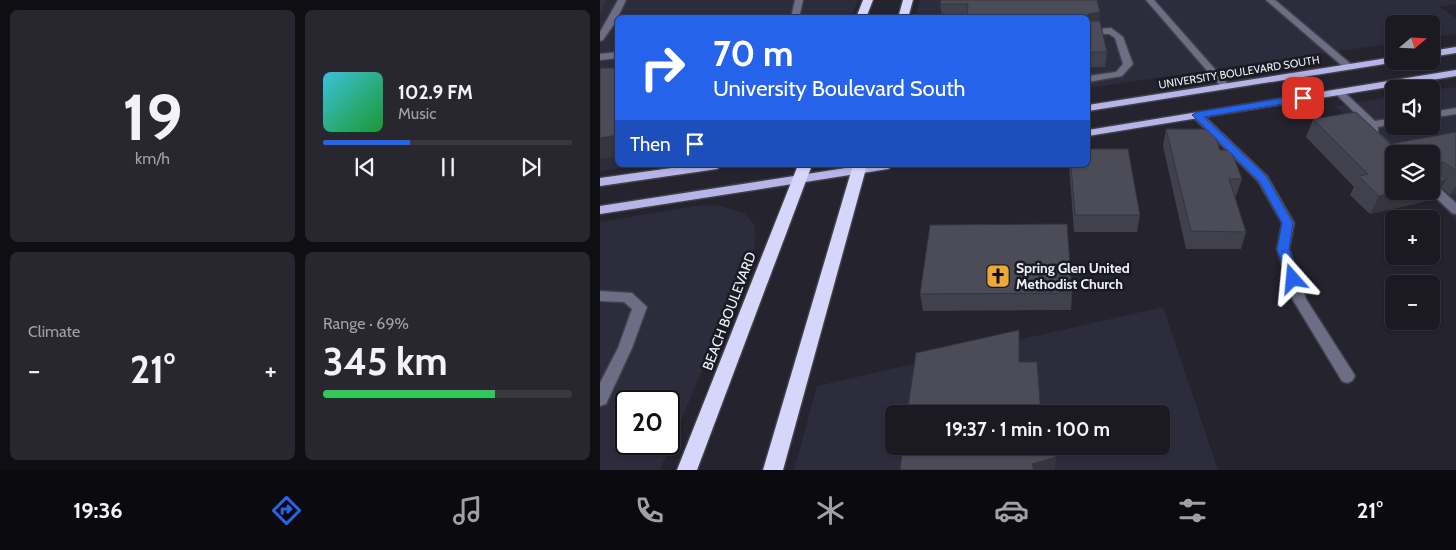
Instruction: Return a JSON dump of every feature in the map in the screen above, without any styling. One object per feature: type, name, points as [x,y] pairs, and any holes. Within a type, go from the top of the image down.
[{"type":"highway","points":[[862,15],[868,0]]},
{"type":"highway","points":[[904,15],[908,0]]},
{"type":"highway","points":[[773,470],[859,167]]},
{"type":"highway","name":"BEACH BOULEVARD","points":[[687,470],[802,172]]},
{"type":"main road","points":[[1440,53],[1456,50]]},
{"type":"main road","name":"UNIVERSITY BOULEVARD SOUTH","points":[[1090,108],[1385,61]]},
{"type":"main road","points":[[1090,133],[1456,74]]},
{"type":"main road","points":[[600,182],[703,167]]},
{"type":"main road","points":[[600,210],[802,172],[859,167]]},
{"type":"lane","points":[[600,38],[611,23],[622,0]]},
{"type":"lane","points":[[796,15],[799,0]]},
{"type":"lane","points":[[1150,0],[1225,86]]},
{"type":"lane","points":[[1270,0],[1349,67]]},
{"type":"lane","points":[[1090,32],[1111,32],[1119,36],[1128,64],[1119,74],[1090,79]]},
{"type":"lane","points":[[600,57],[615,55]]},
{"type":"lane","points":[[1338,92],[1373,125],[1373,134],[1385,145]]},
{"type":"lane","points":[[1440,114],[1456,111]]},
{"type":"lane","points":[[1197,115],[1263,179],[1288,223],[1283,249],[1300,300],[1347,376]]},
{"type":"lane","points":[[1373,125],[1385,123]]},
{"type":"lane","points":[[1440,195],[1456,210]]},
{"type":"lane","points":[[600,296],[628,297],[640,306],[625,348],[600,399]]},
{"type":"shaded area","points":[[600,0],[858,0],[852,15],[615,15],[615,167],[630,167],[600,171]]},
{"type":"shaded area","points":[[920,0],[1456,0],[1456,4],[1439,7],[1456,18],[1456,34],[1440,36],[1440,15],[1385,15],[1385,44],[1090,88],[1090,15],[917,15]]},
{"type":"shaded area","points":[[1456,87],[1456,220],[1435,200],[1440,200],[1440,145],[1385,145],[1385,153],[1335,106],[1385,98],[1385,135],[1440,135],[1440,89]]},
{"type":"shaded area","points":[[718,205],[744,213],[755,225],[755,246],[680,423],[680,390],[615,390],[615,455],[666,455],[660,470],[600,470],[600,222],[694,206]]},
{"type":"shaded area","points":[[1163,307],[1218,470],[794,470],[817,386]]},
{"type":"building","points":[[941,0],[1097,0],[1100,12],[1088,15],[967,15],[968,4],[940,4]]},
{"type":"building","points":[[1090,21],[1100,21],[1107,52],[1090,52]]},
{"type":"building","points":[[600,68],[615,68],[615,136],[600,138]]},
{"type":"building","points":[[1356,112],[1390,144],[1456,132],[1456,171],[1442,162],[1440,167],[1440,145],[1385,145],[1385,194],[1379,196],[1359,176],[1368,174],[1313,119]]},
{"type":"building","points":[[1166,129],[1213,129],[1220,150],[1231,150],[1242,179],[1229,179],[1246,232],[1191,231]]},
{"type":"building","points":[[1090,149],[1128,149],[1140,215],[1075,215],[1071,167],[1090,167]]},
{"type":"building","points":[[1440,174],[1446,180],[1440,181]]},
{"type":"building","name":"Spring Glen United Methodist Church","points":[[1067,224],[1072,293],[920,294],[930,225]]},
{"type":"building","points":[[1019,330],[1019,362],[1037,362],[1040,405],[908,405],[916,353]]},
{"type":"building","points":[[902,455],[1055,455],[1056,457],[1032,464],[1034,470],[900,470]]},
{"type":"place","name":"Spring Glen United Methodist Church","points":[[998,276]]},
{"type":"route","points":[[1293,279],[1283,249],[1288,223],[1263,179],[1197,115],[1303,98]]}]
